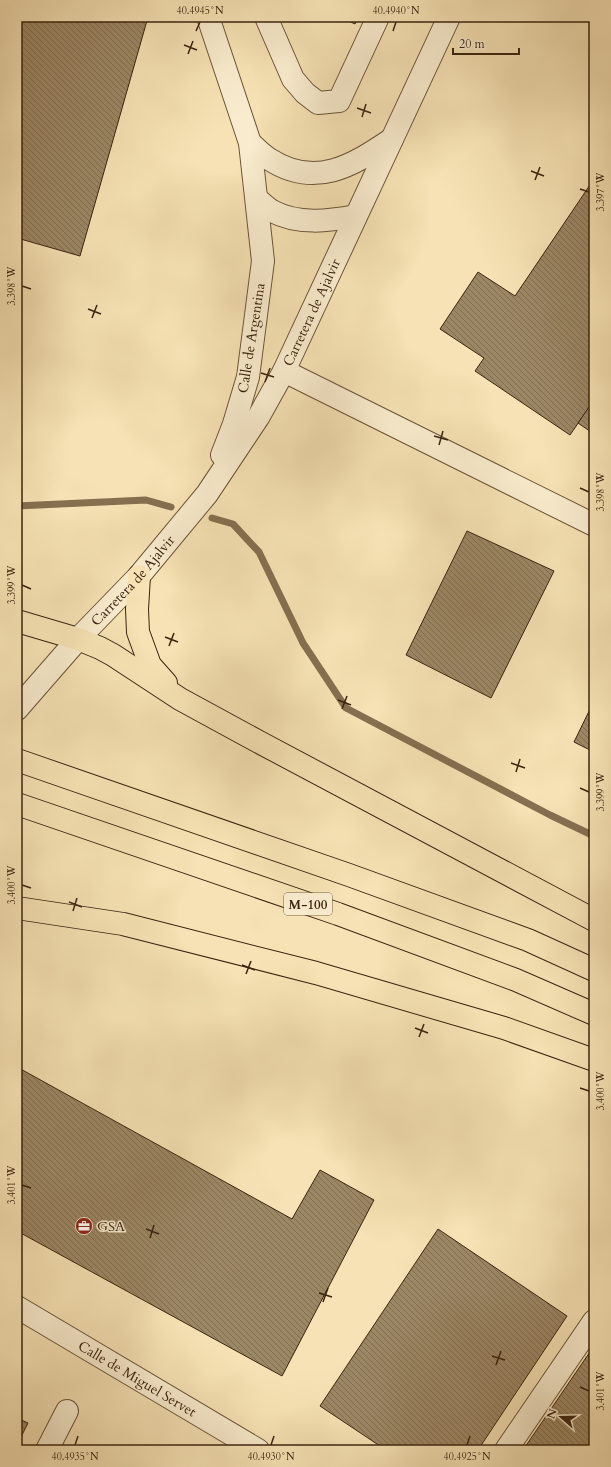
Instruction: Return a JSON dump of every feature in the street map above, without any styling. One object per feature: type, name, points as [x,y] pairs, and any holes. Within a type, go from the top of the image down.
[{"type":"highway","points":[[139,576],[137,609],[138,632],[150,665],[180,699]]},
{"type":"highway","points":[[17,622],[78,639],[114,655],[180,699],[594,920]]},
{"type":"highway","points":[[17,760],[349,875],[520,937],[594,970]]},
{"type":"highway","name":"M-100","points":[[17,804],[338,914],[516,980],[594,1014]]},
{"type":"highway","points":[[17,908],[124,924],[316,973],[504,1028],[594,1060]]},
{"type":"street","name":"Calle de Argentina","points":[[207,494],[234,424],[248,377],[263,261],[250,143],[208,17]]},
{"type":"street","points":[[266,17],[293,79],[305,94],[318,103],[339,101],[378,17]]},
{"type":"street","name":"Carretera de Ajalvir","points":[[17,709],[78,639],[139,576],[207,494],[259,416],[284,371],[449,17]]},
{"type":"street","name":"Calle de Argentina","points":[[250,143],[268,159],[290,170],[308,174],[347,167],[371,154],[392,139]]},
{"type":"street","points":[[347,167],[361,176],[369,190]]},
{"type":"street","points":[[257,199],[272,211],[294,219],[315,221],[356,216]]},
{"type":"street","points":[[284,371],[594,525]]},
{"type":"street","name":"Calle de Miguel Servet","points":[[17,1307],[258,1450]]},
{"type":"street","points":[[506,1450],[594,1321]]},
{"type":"street","points":[[46,1450],[67,1411]]},
{"type":"building","points":[[17,17],[148,17],[80,256],[17,238]]},
{"type":"building","points":[[340,17],[358,17],[355,24]]},
{"type":"building","points":[[594,179],[594,400],[570,435],[475,371],[484,358],[440,329],[478,272],[515,296]]},
{"type":"building","points":[[594,400],[594,434],[578,423]]},
{"type":"building","points":[[467,531],[554,571],[491,698],[406,655]]},
{"type":"building","points":[[594,701],[594,752],[574,742]]},
{"type":"building","points":[[17,1067],[292,1219],[320,1170],[374,1200],[282,1376],[17,1231]]},
{"type":"building","points":[[438,1229],[567,1316],[478,1450],[386,1450],[320,1406]]},
{"type":"building","points":[[594,1346],[594,1450],[523,1450]]},
{"type":"building","points":[[17,1418],[28,1423],[17,1445]]},
{"type":"waterway","points":[[17,506],[146,500],[171,507]]},
{"type":"waterway","points":[[212,518],[233,524],[259,552],[303,643],[346,708],[550,815],[594,836]]},
{"type":"place","name":"GSA","points":[[84,1226]]}]
